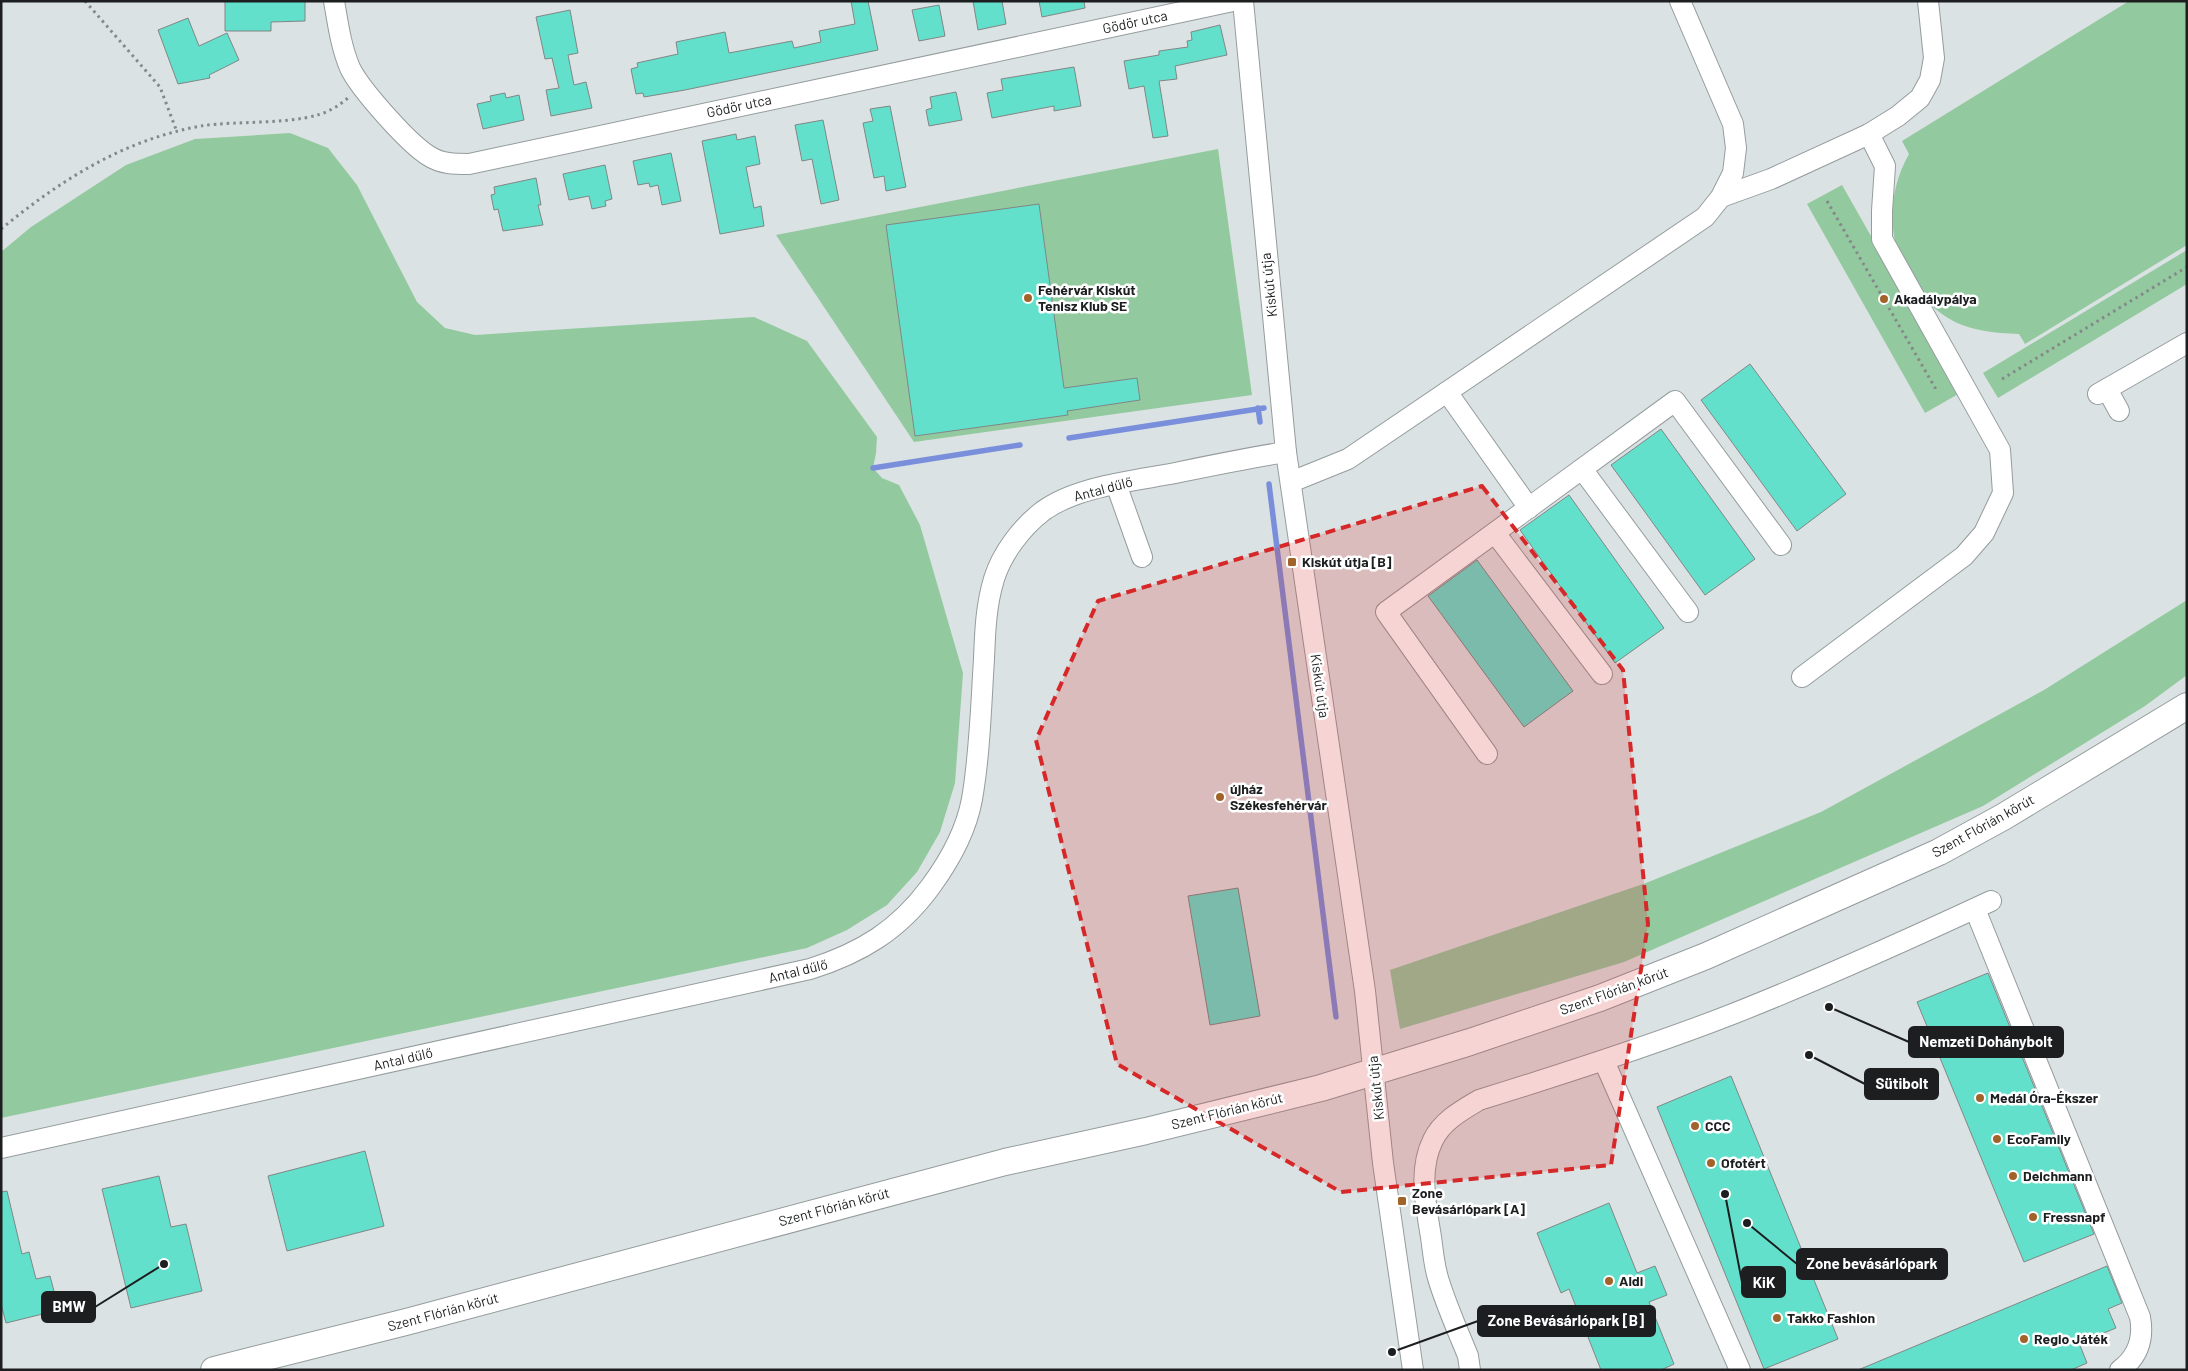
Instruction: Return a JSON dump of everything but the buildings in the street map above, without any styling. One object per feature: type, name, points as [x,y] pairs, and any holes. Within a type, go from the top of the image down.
[{"type":"main road","name":"Szent Flórián körút","points":[[214,1370],[406,1322],[1005,1162],[1146,1131],[1312,1090],[1470,1042],[1636,985],[1939,852],[2004,817],[2187,706]]},
{"type":"street","name":"Gödör utca","points":[[334,1],[350,68],[362,87],[414,146],[429,157],[444,163],[469,164],[1233,1]]},
{"type":"street","name":"Kiskút útja","points":[[1243,1],[1286,452],[1365,991],[1383,1163],[1413,1370]]},
{"type":"street","points":[[1291,482],[1348,459],[1705,217],[1721,197],[1733,173],[1736,148],[1733,124],[1680,1]]},
{"type":"street","points":[[1721,197],[1771,179],[1869,134],[1898,116],[1920,98],[1930,80],[1934,58],[1928,1]]},
{"type":"street","points":[[1802,677],[1964,556],[1984,533],[2003,493],[2000,450],[1882,239],[1885,166],[1869,134]]},
{"type":"street","points":[[2119,411],[2102,391],[2187,343]]},
{"type":"street","points":[[1447,392],[1529,508]]},
{"type":"street","points":[[1487,754],[1386,612],[1675,401],[1781,544]]},
{"type":"street","name":"Antal dűlő","points":[[1,1148],[810,969],[840,960],[866,946],[896,926],[920,901],[945,868],[961,835],[971,801],[977,761],[987,609],[994,577],[1007,551],[1022,531],[1044,511],[1071,496],[1116,484],[1286,452]]},
{"type":"street","points":[[1582,469],[1688,612]]},
{"type":"street","points":[[1116,484],[1142,557]]},
{"type":"street","points":[[1495,532],[1602,674]]},
{"type":"street","points":[[1470,1370],[1468,1356],[1437,1278],[1426,1205],[1424,1177],[1428,1154],[1434,1138],[1445,1124],[1461,1110],[1478,1100],[1604,1061],[1729,1016],[1854,965],[1983,905],[2140,1317],[2142,1331],[2139,1346],[2134,1357],[2120,1370]]},
{"type":"street","points":[[1604,1061],[1740,1370]]},
{"type":"path","points":[[85,1],[160,87],[178,132]]},
{"type":"path","points":[[1,229],[23,211],[79,172],[126,147],[202,126],[307,118],[332,110],[362,87]]},
{"type":"path","points":[[1827,201],[1936,391]]},
{"type":"path","points":[[2002,378],[2187,267]]},
{"type":"highlighted area","points":[[1482,486],[1623,670],[1648,924],[1611,1165],[1341,1192],[1117,1064],[1036,740],[1098,601]]},
{"type":"green space","points":[[2129,1],[2187,1],[2187,245],[2025,344],[2019,334],[1973,329],[1948,318],[1929,303],[1914,285],[1903,265],[1895,244],[1894,198],[1899,176],[1909,154],[1902,141]]},
{"type":"green space","points":[[290,133],[328,148],[357,185],[417,302],[445,328],[475,335],[754,317],[807,341],[877,437],[873,468],[882,478],[899,485],[920,525],[963,673],[955,783],[940,832],[917,872],[887,905],[847,930],[807,948],[1,1118],[1,252],[31,227],[126,165],[195,139]]},
{"type":"green space","name":"Fehérvár Kiskút Tenisz Klub SE","points":[[1218,149],[1252,395],[914,442],[776,235]]},
{"type":"green space","name":"Akadálypálya","points":[[1842,185],[1960,393],[1925,413],[1807,204]]},
{"type":"green space","points":[[2187,250],[2187,284],[1998,398],[1983,373]]},
{"type":"green space","points":[[2187,600],[2187,675],[2145,706],[1983,806],[1624,962],[1400,1029],[1390,970],[1646,883],[1821,812],[2044,690]]},
{"type":"waterway","points":[[1258,408],[1260,422]]},
{"type":"waterway","points":[[1069,438],[1264,408]]},
{"type":"waterway","points":[[873,468],[1020,445]]},
{"type":"waterway","points":[[1269,484],[1336,1017]]},
{"type":"place","name":"Fehérvár Kiskút Tenisz Klub SE","points":[[1028,298]]},
{"type":"place","name":"Akadálypálya","points":[[1884,299]]},
{"type":"place","name":"Kiskút útja [B]","points":[[1292,562]]},
{"type":"place","name":"újház Székesfehérvár","points":[[1220,797]]},
{"type":"place","name":"Nemzeti Dohánybolt","points":[[1829,1007]]},
{"type":"place","name":"Sütibolt","points":[[1809,1055]]},
{"type":"place","name":"Medál Óra-Ékszer","points":[[1980,1098]]},
{"type":"place","name":"CCC","points":[[1695,1126]]},
{"type":"place","name":"EcoFamily","points":[[1997,1139]]},
{"type":"place","name":"Ofotért","points":[[1711,1163]]},
{"type":"place","name":"Deichmann","points":[[2013,1176]]},
{"type":"place","name":"KiK","points":[[1725,1194]]},
{"type":"place","name":"Zone Bevásárlópark [A]","points":[[1402,1201]]},
{"type":"place","name":"Fressnapf","points":[[2033,1217]]},
{"type":"place","name":"Zone bevásárlópark","points":[[1747,1223]]},
{"type":"place","name":"BMW","points":[[164,1264]]},
{"type":"place","name":"Aldi","points":[[1609,1281]]},
{"type":"place","name":"Takko Fashion","points":[[1777,1318]]},
{"type":"place","name":"Regio Játék","points":[[2024,1339]]},
{"type":"place","name":"Zone Bevásárlópark [B]","points":[[1392,1352]]}]
